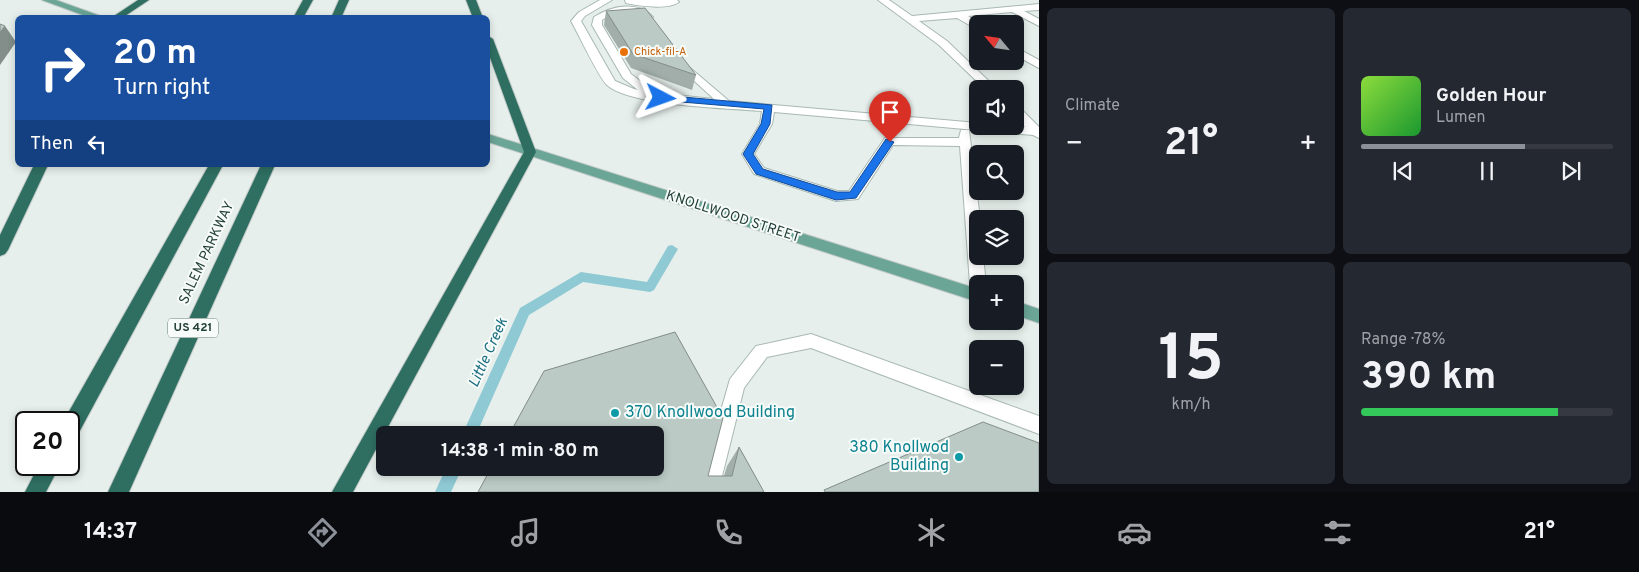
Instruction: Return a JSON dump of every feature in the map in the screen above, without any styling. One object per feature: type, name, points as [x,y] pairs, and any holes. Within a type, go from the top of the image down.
[{"type":"highway","points":[[120,15],[144,0]]},
{"type":"highway","points":[[300,15],[308,0]]},
{"type":"highway","points":[[337,15],[344,0]]},
{"type":"highway","points":[[471,0],[477,15]]},
{"type":"highway","points":[[342,492],[530,152],[490,44]]},
{"type":"highway","points":[[0,250],[40,167]]},
{"type":"highway","points":[[80,411],[215,167]]},
{"type":"highway","name":"SALEM PARKWAY","points":[[118,492],[267,167]]},
{"type":"highway","points":[[35,492],[44,476]]},
{"type":"main road","points":[[47,0],[93,15]]},
{"type":"main road","name":"KNOLLWOOD STREET","points":[[490,139],[969,293]]},
{"type":"main road","points":[[1024,311],[1039,316]]},
{"type":"lane","points":[[608,0],[582,14],[576,21],[611,83],[630,92],[653,96],[1038,133]]},
{"type":"lane","points":[[626,0],[646,4],[674,2]]},
{"type":"lane","points":[[884,0],[943,43],[982,80]]},
{"type":"lane","points":[[910,19],[1039,7]]},
{"type":"lane","points":[[653,96],[627,76],[598,25],[597,19],[607,12],[632,9],[642,12],[654,24]]},
{"type":"lane","points":[[1013,9],[1039,23]]},
{"type":"lane","points":[[958,14],[969,21]]},
{"type":"lane","points":[[674,53],[685,68],[726,103]]},
{"type":"lane","points":[[1024,56],[1039,65]]},
{"type":"lane","points":[[769,107],[766,124],[748,154],[759,171],[836,196],[853,196],[890,142],[966,142]]},
{"type":"lane","points":[[1024,119],[1038,133]]},
{"type":"lane","points":[[964,125],[977,275]]},
{"type":"lane","points":[[708,492],[736,385],[762,351],[801,343],[811,341],[1039,425]]},
{"type":"building","points":[[645,8],[696,75],[633,54],[606,11]]},
{"type":"building","points":[[0,24],[5,26],[0,32]]},
{"type":"building","name":"370 Knollwood Building","points":[[675,332],[723,418],[708,476],[732,476],[739,447],[764,492],[478,492],[487,476],[664,476],[664,426],[514,426],[544,371]]},
{"type":"building","name":"380 Knollwod Building","points":[[983,422],[1039,443],[1039,492],[825,492],[824,490]]},
{"type":"waterway","name":"Little Creek","points":[[473,426],[524,312],[581,277],[650,287],[672,249]]},
{"type":"waterway","name":"Little Creek","points":[[443,492],[450,476]]},
{"type":"place","name":"Chick-fil-A","points":[[624,52]]},
{"type":"place","name":"370 Knollwood Building","points":[[615,413]]},
{"type":"place","name":"380 Knollwod Building","points":[[959,457]]},
{"type":"route","points":[[661,98],[769,107],[766,124],[748,154],[759,171],[836,196],[853,196],[890,142]]}]
